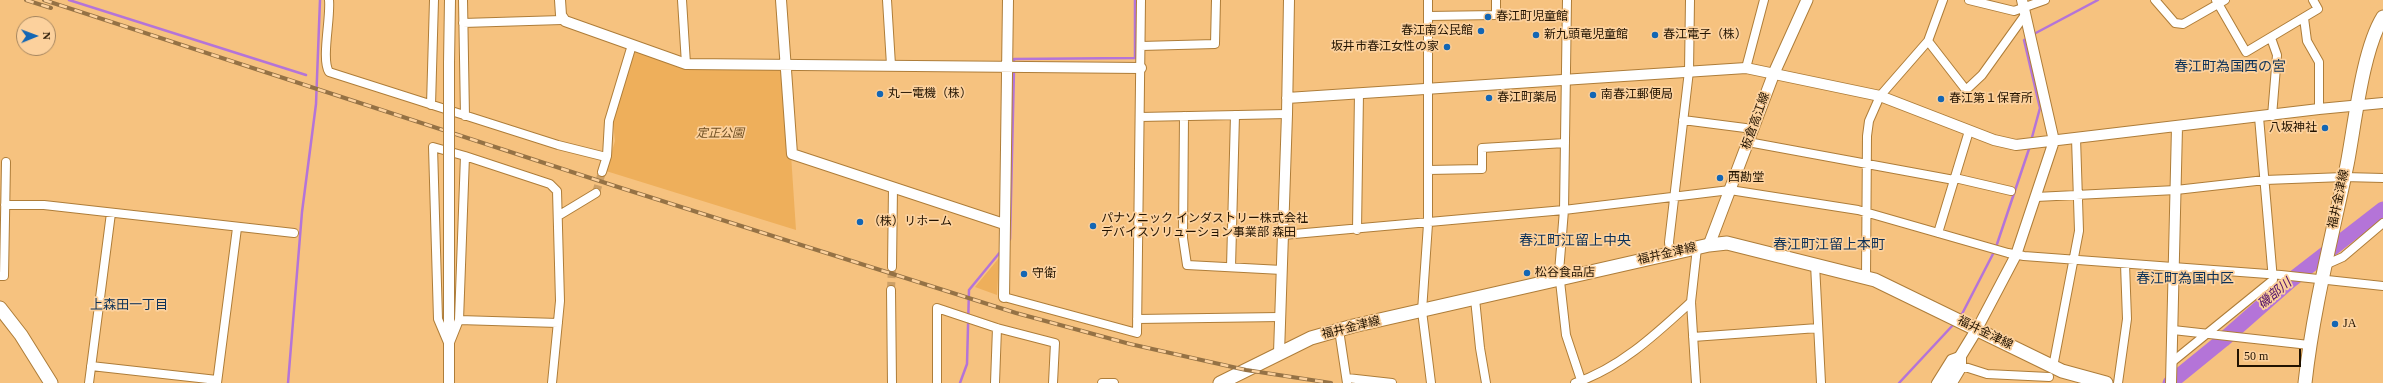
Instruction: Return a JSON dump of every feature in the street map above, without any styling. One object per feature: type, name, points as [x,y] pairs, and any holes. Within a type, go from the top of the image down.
[{"type":"main road","name":"板倉高江線","points":[[1703,246],[1730,190],[1774,73],[1807,0]]},
{"type":"main road","name":"福井金津線","points":[[2305,383],[2309,345],[2321,273],[2332,233],[2369,54],[2383,17]]},
{"type":"main road","name":"福井金津線","points":[[1220,383],[1311,338],[1339,330],[1475,300],[1703,246],[1727,243],[1866,277],[1892,287],[1977,330],[2050,373],[2072,375],[2106,383]]},
{"type":"main road","points":[[0,308],[22,335],[51,383]]},
{"type":"main road","points":[[1944,383],[1962,360],[1977,330]]},
{"type":"street","points":[[329,0],[329,35],[326,58],[326,67],[329,72],[558,145],[606,157]]},
{"type":"street","points":[[431,104],[434,0]]},
{"type":"street","points":[[449,383],[450,0]]},
{"type":"street","points":[[463,0],[465,116]]},
{"type":"street","points":[[560,0],[562,20]]},
{"type":"street","points":[[682,0],[686,64]]},
{"type":"street","points":[[781,0],[792,154],[1004,224]]},
{"type":"street","points":[[887,0],[891,65]]},
{"type":"street","points":[[1008,0],[1004,296],[1137,333],[1141,0]]},
{"type":"street","points":[[1141,46],[1215,44],[1216,0]]},
{"type":"street","points":[[1279,353],[1288,98],[1288,0]]},
{"type":"street","points":[[1428,0],[1428,224],[1422,311],[1431,383]]},
{"type":"street","points":[[1428,16],[1496,15],[1496,0]]},
{"type":"street","points":[[1567,0],[1564,210],[1560,279],[1566,334],[1580,382],[1596,375],[1656,335],[1691,302]]},
{"type":"street","points":[[1670,254],[1669,242],[1689,71],[1690,0]]},
{"type":"street","points":[[1746,68],[1764,0]]},
{"type":"street","points":[[1866,277],[1869,121],[1880,96],[1928,41],[1943,0]]},
{"type":"street","points":[[1969,0],[2014,11],[2045,0]]},
{"type":"street","points":[[2155,0],[2175,22],[2183,24],[2220,1],[2246,52],[2318,9],[2313,0]]},
{"type":"street","points":[[1928,41],[1966,90],[1982,75],[2024,8]]},
{"type":"street","points":[[1977,330],[2016,255],[2054,141],[2024,8]]},
{"type":"street","points":[[2304,18],[2307,41],[2319,62],[2319,109]]},
{"type":"street","points":[[463,23],[562,20],[686,64],[1141,68]]},
{"type":"street","points":[[2271,38],[2278,55],[2272,116]]},
{"type":"street","points":[[602,172],[606,157],[609,121],[632,45]]},
{"type":"street","points":[[1288,98],[1746,68],[1880,96],[2005,144],[2054,141],[2272,116],[2358,104],[2383,103]]},
{"type":"street","points":[[1358,230],[1359,93]]},
{"type":"street","points":[[1140,117],[1287,114]]},
{"type":"street","points":[[1231,267],[1235,115]]},
{"type":"street","points":[[1184,116],[1183,238],[1187,265],[1282,270]]},
{"type":"street","points":[[2259,117],[2277,275]]},
{"type":"street","points":[[1683,120],[1753,129]]},
{"type":"street","points":[[2171,383],[2177,127]]},
{"type":"street","points":[[1938,233],[1969,131]]},
{"type":"street","points":[[1936,383],[1951,359],[1962,360],[1987,374],[2050,373],[2080,231],[2076,138]]},
{"type":"street","points":[[1748,142],[1867,165],[1955,179],[2011,191]]},
{"type":"street","points":[[1428,170],[1482,169],[1482,148],[1565,143]]},
{"type":"street","points":[[449,345],[438,319],[433,147],[465,156],[555,187],[557,191],[560,302],[552,383]]},
{"type":"street","points":[[449,345],[459,320],[465,156]]},
{"type":"street","points":[[0,276],[4,276],[6,162]]},
{"type":"street","points":[[2036,197],[2176,190],[2265,180],[2344,177],[2383,178]]},
{"type":"street","points":[[892,267],[893,188]]},
{"type":"street","points":[[1283,235],[1428,224],[1564,210],[1730,190],[1867,212],[2016,255],[2277,275],[2321,273],[2383,286]]},
{"type":"street","points":[[558,216],[596,193]]},
{"type":"street","points":[[5,205],[44,205],[238,228],[294,233]]},
{"type":"street","points":[[89,383],[111,213]]},
{"type":"street","points":[[2321,273],[2344,256],[2383,223]]},
{"type":"street","points":[[91,366],[217,381],[238,228]]},
{"type":"street","points":[[1696,383],[1691,302],[1703,246]]},
{"type":"street","points":[[1815,264],[1821,383]]},
{"type":"street","points":[[2118,383],[2127,319],[2125,264]]},
{"type":"street","points":[[2172,363],[2263,289],[2277,275]]},
{"type":"street","points":[[891,290],[892,383]]},
{"type":"street","points":[[1475,300],[1480,348],[1486,383]]},
{"type":"street","points":[[936,383],[938,308],[997,328],[1054,343],[1053,383]]},
{"type":"street","points":[[1137,319],[1280,318]]},
{"type":"street","points":[[459,320],[558,323]]},
{"type":"street","points":[[996,383],[997,328]]},
{"type":"street","points":[[1693,337],[1818,328]]},
{"type":"street","points":[[1339,330],[1347,381],[1392,383]]},
{"type":"street","points":[[2172,330],[2309,345]]},
{"type":"street","points":[[1953,383],[1962,360]]},
{"type":"street","points":[[1102,383],[1114,383]]},
{"type":"green space","name":"定正公園","points":[[635,46],[686,64],[785,64],[796,230],[606,171],[615,141],[613,123]]},
{"type":"green space","points":[[999,258],[997,295],[975,287]]},
{"type":"waterway","points":[[69,0],[306,75]]},
{"type":"waterway","points":[[288,383],[302,212],[316,104],[320,0]]},
{"type":"waterway","points":[[1014,65],[1014,59],[1135,58],[1135,0]]},
{"type":"waterway","points":[[2032,35],[2098,0]]},
{"type":"waterway","points":[[2028,38],[2024,40],[2040,108],[2031,141]]},
{"type":"waterway","points":[[1008,242],[1010,239],[1014,70]]},
{"type":"waterway","points":[[1962,314],[1995,250],[2030,146]]},
{"type":"waterway","name":"磯部川","points":[[2170,383],[2223,340],[2290,281],[2383,209]]},
{"type":"waterway","points":[[960,383],[967,364],[969,290],[1001,251]]},
{"type":"waterway","points":[[1899,383],[1953,325]]},
{"type":"tunnel","points":[[596,193],[602,172]]},
{"type":"tunnel","points":[[891,290],[892,267]]},
{"type":"railway","points":[[26,0],[51,8]]},
{"type":"railway","points":[[44,0],[618,187],[1016,313],[1130,344],[1246,370],[1331,383]]},
{"type":"place","name":"春江町児童館","points":[[1488,17]]},
{"type":"place","name":"春江南公民館","points":[[1481,31]]},
{"type":"place","name":"新九頭竜児童館","points":[[1536,35]]},
{"type":"place","name":"春江電子（株）","points":[[1655,35]]},
{"type":"place","name":"坂井市春江女性の家","points":[[1447,47]]},
{"type":"place","name":"丸一電機（株）","points":[[880,94]]},
{"type":"place","name":"南春江郵便局","points":[[1593,95]]},
{"type":"place","name":"春江町薬局","points":[[1489,98]]},
{"type":"place","name":"春江第１保育所","points":[[1941,99]]},
{"type":"place","name":"八坂神社","points":[[2325,128]]},
{"type":"place","name":"西勘堂","points":[[1720,178]]},
{"type":"place","name":"（株）リホーム","points":[[860,222]]},
{"type":"place","name":"パナソニック インダストリー株式会社 デバイスソリューション事業部 森田","points":[[1093,226]]},
{"type":"place","name":"松谷食品店","points":[[1527,273]]},
{"type":"place","name":"守衛","points":[[1024,274]]},
{"type":"place","name":"JA","points":[[2335,324]]},
{"type":"district","name":"春江町為国西の宮","points":[[2230,67]]},
{"type":"district","name":"春江町江留上中央","points":[[1575,241]]},
{"type":"district","name":"春江町江留上本町","points":[[1829,245]]},
{"type":"district","name":"春江町為国中区","points":[[2185,279]]},
{"type":"district","name":"上森田一丁目","points":[[129,306]]}]
